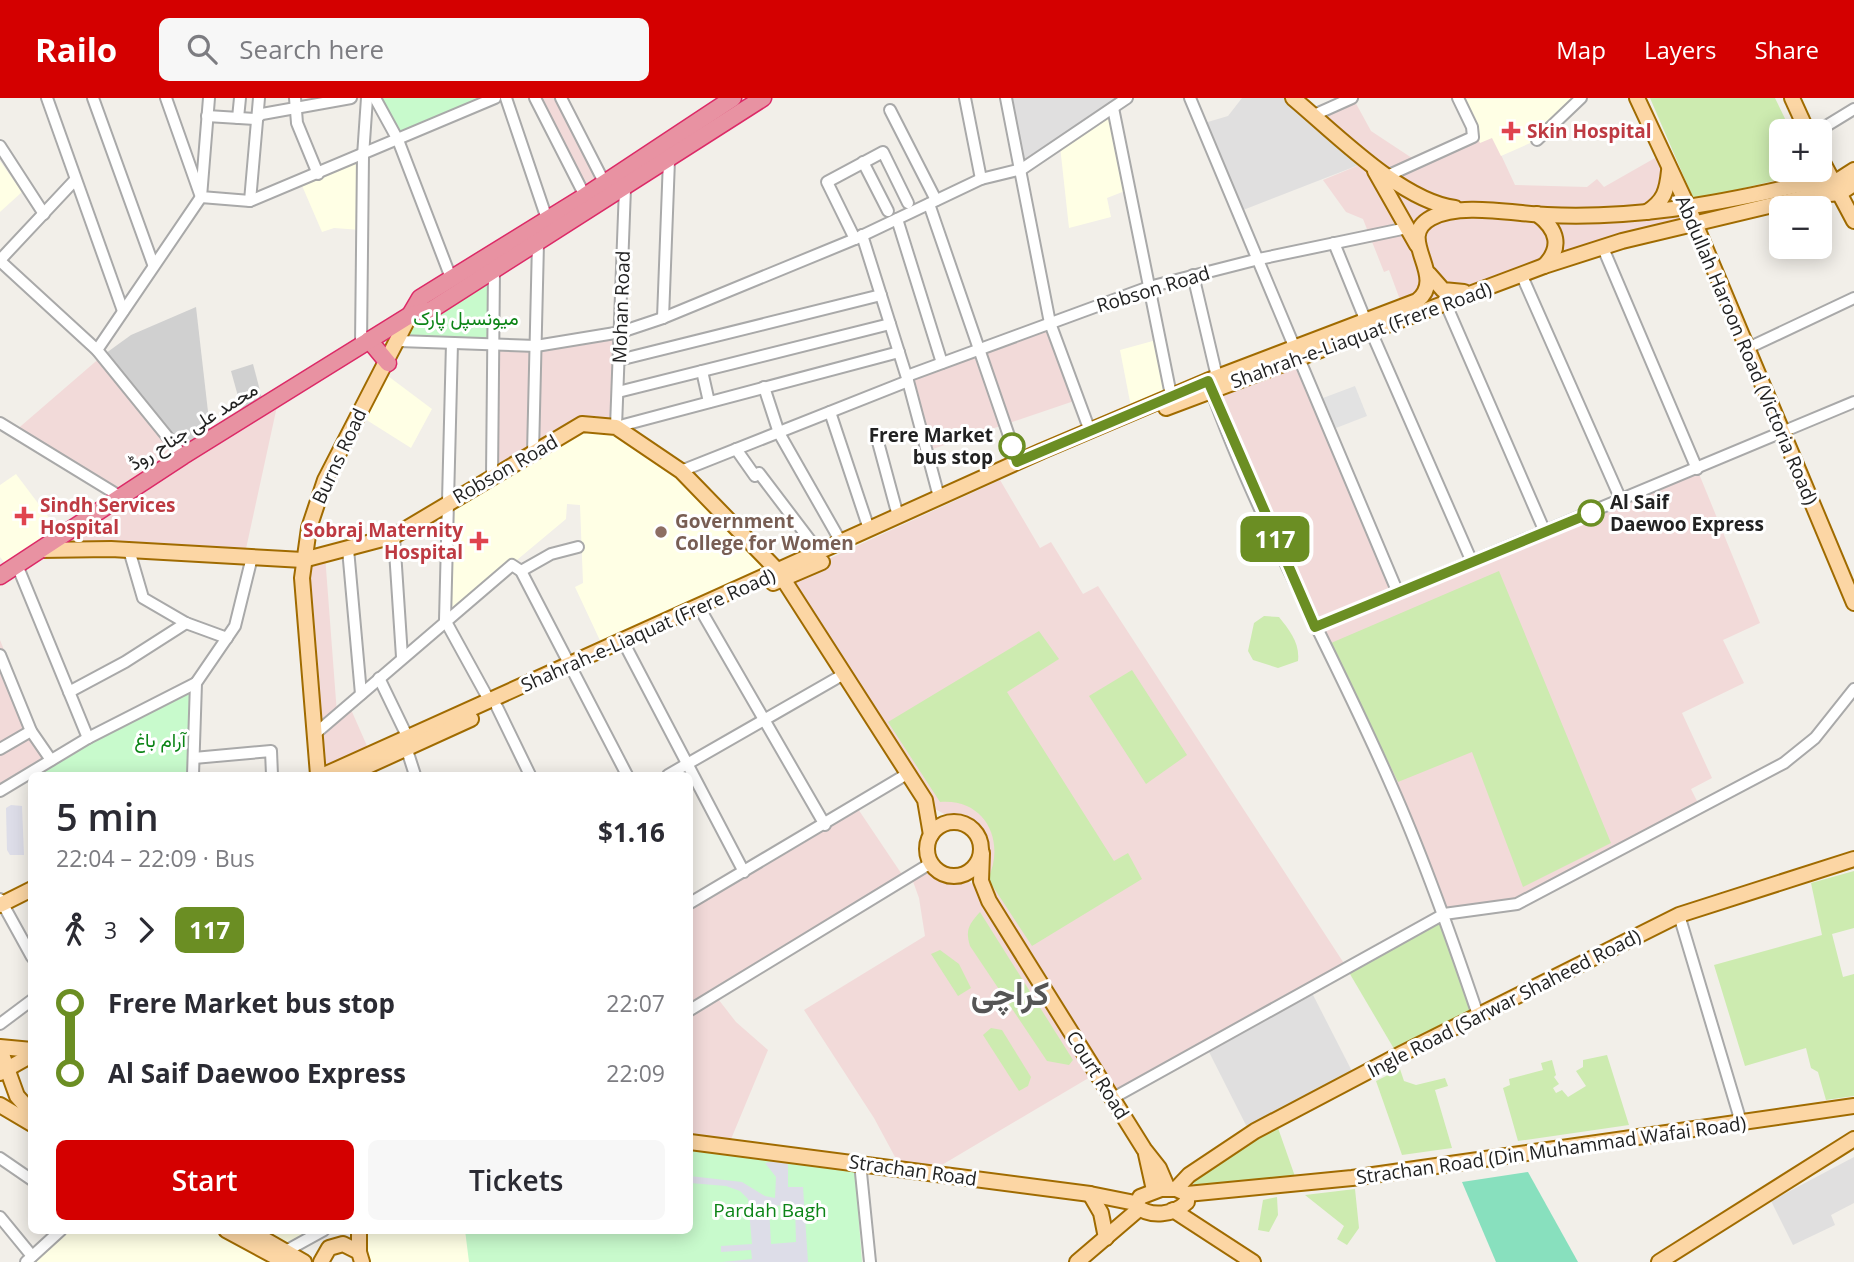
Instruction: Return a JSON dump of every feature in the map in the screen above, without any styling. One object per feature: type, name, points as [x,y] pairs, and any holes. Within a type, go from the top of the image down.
[{"type":"highway","name":"محمد علی جناح روڈ","points":[[0,576],[183,456],[410,315],[431,310],[764,98]]},
{"type":"highway","name":"محمد علی جناح روڈ","points":[[410,315],[420,298],[585,196],[729,99]]},
{"type":"highway","points":[[365,343],[388,363]]},
{"type":"main road","points":[[1293,98],[1387,176],[1438,206],[1471,211]]},
{"type":"main road","name":"Abdullah Haroon Road (Victoria Road)","points":[[1637,98],[1689,209],[1780,432],[1854,603]]},
{"type":"main road","points":[[1792,98],[1802,119]]},
{"type":"main road","points":[[1369,161],[1418,246]]},
{"type":"main road","points":[[1646,213],[1660,203],[1667,190],[1669,168]]},
{"type":"main road","name":"Shahrah-e-Liaquat (Frere Road)","points":[[1836,188],[1854,170]]},
{"type":"main road","points":[[1832,180],[1854,221]]},
{"type":"main road","name":"Shahrah-e-Liaquat (Frere Road)","points":[[571,668],[703,614],[781,575],[819,552],[1017,462],[1171,396],[1368,324],[1417,301],[1428,289],[1429,274],[1418,246],[1417,235],[1429,218],[1471,211],[1537,214],[1646,213],[1689,209],[1803,184],[1836,188]]},
{"type":"main road","name":"Shahrah-e-Liaquat (Frere Road)","points":[[1368,324],[1496,286],[1544,266],[1603,248],[1854,184]]},
{"type":"main road","points":[[1537,214],[1555,230],[1555,253],[1544,266]]},
{"type":"main road","points":[[1429,274],[1443,290],[1454,293],[1496,286]]},
{"type":"main road","name":"Burns Road","points":[[321,772],[303,602],[303,560],[315,505],[355,418],[400,341],[410,315]]},
{"type":"main road","name":"Shahrah-e-Liaquat (Frere Road)","points":[[354,772],[407,744],[571,668],[1044,460],[1212,383]]},
{"type":"main road","name":"Robson Road","points":[[40,550],[129,550],[303,560],[394,536],[582,424],[616,427],[681,471]]},
{"type":"main road","points":[[681,471],[781,575],[925,800],[964,823],[980,838],[982,853],[974,868],[954,876]]},
{"type":"main road","name":"Shahrah-e-Liaquat (Frere Road)","points":[[329,772],[407,744]]},
{"type":"main road","points":[[925,800],[931,835]]},
{"type":"main road","points":[[964,823],[940,825],[931,835],[927,844],[931,863],[944,874],[971,883],[989,901]]},
{"type":"main road","name":"Court Road","points":[[982,853],[981,881],[989,901],[1144,1149],[1159,1168],[1174,1196]]},
{"type":"main road","name":"Ingle Road (Sarwar Shaheed Road)","points":[[1174,1196],[1189,1175],[1238,1140],[1478,1015],[1679,915],[1854,859]]},
{"type":"main road","points":[[1,903],[28,891]]},
{"type":"main road","points":[[28,1052],[0,1048],[4,1072],[17,1096],[28,1108]]},
{"type":"main road","points":[[4,1072],[28,1056]]},
{"type":"main road","points":[[0,1105],[28,1122]]},
{"type":"main road","name":"Strachan Road (Din Muhammad Wafai Road)","points":[[1174,1196],[1353,1178],[1854,1106]]},
{"type":"main road","points":[[1659,1262],[1854,1139]]},
{"type":"main road","name":"Strachan Road","points":[[693,1142],[1090,1194],[1142,1208]]},
{"type":"main road","points":[[1090,1194],[1101,1213],[1106,1238]]},
{"type":"main road","points":[[1077,1262],[1142,1208],[1174,1196]]},
{"type":"main road","points":[[1089,1262],[1142,1208],[1174,1196]]},
{"type":"main road","points":[[1174,1196],[1253,1262]]},
{"type":"main road","points":[[235,1234],[286,1257],[304,1262]]},
{"type":"main road","points":[[254,1234],[286,1257]]},
{"type":"main road","points":[[359,1234],[360,1257]]},
{"type":"main road","points":[[321,1262],[329,1248],[337,1244],[350,1246],[360,1257]]},
{"type":"street","points":[[47,98],[123,311]]},
{"type":"street","points":[[93,98],[153,264]]},
{"type":"street","points":[[166,98],[201,197]]},
{"type":"street","points":[[97,350],[201,197],[209,98]]},
{"type":"street","points":[[238,118],[240,98]]},
{"type":"street","points":[[250,201],[259,98]]},
{"type":"street","points":[[207,117],[258,117],[295,103],[351,98]]},
{"type":"street","points":[[365,343],[363,156],[367,98]]},
{"type":"street","points":[[375,98],[397,140],[451,278]]},
{"type":"street","points":[[201,197],[250,201],[363,156],[495,98]]},
{"type":"street","points":[[506,98],[547,219]]},
{"type":"street","points":[[535,98],[585,196]]},
{"type":"street","points":[[561,98],[604,182]]},
{"type":"street","points":[[965,98],[981,179]]},
{"type":"street","points":[[1018,98],[1007,101],[1050,323],[1090,431]]},
{"type":"street","points":[[400,341],[536,346],[621,332],[663,318],[858,237],[893,215],[933,202],[981,179],[1022,169],[1127,98]]},
{"type":"street","points":[[1190,98],[1398,593]]},
{"type":"street","points":[[1314,115],[1352,98]]},
{"type":"street","points":[[1387,176],[1473,137],[1472,127],[1458,98]]},
{"type":"street","points":[[1537,141],[1581,98]]},
{"type":"street","points":[[295,103],[297,123],[318,174]]},
{"type":"street","points":[[1113,108],[1171,396]]},
{"type":"street","points":[[1832,122],[1854,109]]},
{"type":"street","points":[[890,110],[933,202],[978,349],[1017,462]]},
{"type":"street","points":[[0,146],[44,214]]},
{"type":"street","points":[[908,203],[883,152],[827,182],[858,237],[881,295],[908,378],[939,498]]},
{"type":"street","points":[[663,318],[668,160]]},
{"type":"street","points":[[863,162],[893,215],[942,363]]},
{"type":"street","points":[[75,180],[0,261],[97,350],[183,456]]},
{"type":"street","name":"Mohan Road","points":[[616,427],[625,188]]},
{"type":"street","name":"Robson Road","points":[[681,471],[830,412],[942,363],[1149,287],[1259,259],[1407,228]]},
{"type":"street","points":[[533,453],[538,243]]},
{"type":"street","points":[[1334,243],[1472,562]]},
{"type":"street","points":[[1603,248],[1697,469]]},
{"type":"street","points":[[492,477],[494,270]]},
{"type":"street","points":[[1193,275],[1212,383],[1315,627],[1392,785],[1444,914],[1478,1015]]},
{"type":"street","points":[[1522,276],[1621,500]]},
{"type":"street","points":[[619,360],[881,295]]},
{"type":"street","points":[[1746,349],[1854,298]]},
{"type":"street","points":[[1445,302],[1545,532]]},
{"type":"street","points":[[618,392],[890,324]]},
{"type":"street","points":[[452,343],[445,620],[528,772]]},
{"type":"street","points":[[616,427],[899,352]]},
{"type":"street","points":[[702,371],[709,402]]},
{"type":"street","points":[[764,387],[779,433],[841,542]]},
{"type":"street","points":[[1315,627],[1854,402]]},
{"type":"street","points":[[830,412],[869,529]]},
{"type":"street","points":[[0,423],[121,496]]},
{"type":"street","points":[[878,442],[898,516]]},
{"type":"street","points":[[736,449],[755,475],[759,473],[819,552]]},
{"type":"street","points":[[394,536],[402,657]]},
{"type":"street","points":[[521,571],[551,554],[578,547]]},
{"type":"street","points":[[348,549],[361,694]]},
{"type":"street","points":[[129,550],[143,598],[186,623],[228,638]]},
{"type":"street","points":[[31,772],[88,738],[196,683],[235,626],[252,558]]},
{"type":"street","points":[[17,565],[88,738]]},
{"type":"street","points":[[316,733],[512,565],[521,571],[626,772]]},
{"type":"street","points":[[703,614],[825,825]]},
{"type":"street","points":[[69,692],[125,662],[186,623]]},
{"type":"street","points":[[626,647],[692,772]]},
{"type":"street","points":[[0,655],[31,731],[51,760]]},
{"type":"street","points":[[673,772],[844,674]]},
{"type":"street","points":[[379,678],[407,744],[414,772]]},
{"type":"street","points":[[193,772],[196,683]]},
{"type":"street","points":[[1113,1098],[1444,914],[1517,904],[1784,763],[1815,738],[1854,689]]},
{"type":"street","points":[[0,749],[31,731]]},
{"type":"street","points":[[270,737],[272,772]]},
{"type":"street","points":[[194,758],[271,751]]},
{"type":"street","points":[[0,791],[28,774]]},
{"type":"street","points":[[693,774],[744,872]]},
{"type":"street","points":[[693,901],[907,775]]},
{"type":"street","points":[[693,1008],[931,863]]},
{"type":"street","points":[[1,903],[27,941]]},
{"type":"street","points":[[1679,915],[1741,1122]]},
{"type":"street","points":[[0,1024],[28,1003]]},
{"type":"street","points":[[0,1158],[28,1177]]},
{"type":"street","points":[[860,1163],[870,1262]]},
{"type":"street","points":[[0,1216],[29,1259],[57,1234]]},
{"type":"street","points":[[286,1257],[318,1234]]},
{"type":"shaded area","points":[[535,98],[561,98],[604,182],[585,196]]},
{"type":"shaded area","points":[[1006,98],[1127,98],[1022,169]]},
{"type":"shaded area","points":[[1242,98],[1294,98],[1369,161],[1238,212],[1201,124],[1228,116]]},
{"type":"shaded area","points":[[1353,98],[1371,131],[1418,162],[1489,129],[1515,185],[1587,187],[1597,179],[1604,187],[1662,154],[1695,224],[1406,316],[1389,270],[1384,272],[1363,219],[1346,212],[1323,180],[1369,161],[1314,115]]},
{"type":"shaded area","name":"Skin Hospital","points":[[1581,98],[1537,140],[1501,156],[1492,138],[1480,143],[1459,99]]},
{"type":"shaded area","points":[[1113,108],[1130,189],[1107,198],[1111,217],[1069,228],[1060,146]]},
{"type":"shaded area","points":[[363,156],[361,230],[334,228],[322,232],[300,181]]},
{"type":"shaded area","points":[[0,161],[22,192],[0,212]]},
{"type":"shaded area","points":[[196,307],[211,438],[183,456],[102,356],[131,335]]},
{"type":"shaded area","points":[[1050,323],[1077,400],[927,451],[907,376]]},
{"type":"shaded area","points":[[616,328],[610,426],[487,479],[490,349]]},
{"type":"shaded area","points":[[1160,339],[1171,395],[1132,412],[1120,350]]},
{"type":"shaded area","points":[[102,356],[183,456],[279,397],[244,558],[45,546],[121,497],[14,432]]},
{"type":"shaded area","points":[[1298,356],[1398,592],[1697,469],[1760,623],[1723,640],[1744,683],[1682,713],[1712,778],[1691,789],[1700,807],[1517,904],[1444,914],[1211,390]]},
{"type":"shaded area","points":[[253,364],[264,406],[244,418],[231,371]]},
{"type":"shaded area","points":[[388,376],[432,409],[411,448],[365,419]]},
{"type":"shaded area","points":[[1355,386],[1367,416],[1336,428],[1323,398]]},
{"type":"shaded area","name":"Government College for Women","points":[[582,424],[616,427],[681,471],[778,571],[604,649],[575,587],[583,583],[580,505],[567,504],[566,519],[445,620],[449,501]]},
{"type":"shaded area","name":"Sindh Services Hospital","points":[[16,474],[62,535],[10,570],[0,557],[0,485]]},
{"type":"shaded area","points":[[1000,480],[1040,548],[1051,542],[1083,594],[1098,586],[1347,968],[1113,1098],[1097,1073],[930,1172],[901,1168],[874,1118],[804,1010],[925,936],[919,898],[911,876],[931,866],[971,883],[987,899],[974,868],[979,860],[981,843],[974,830],[935,809],[925,800],[785,579]]},
{"type":"shaded area","points":[[325,555],[337,714],[349,705],[371,755],[331,772],[324,772],[303,560]]},
{"type":"shaded area","points":[[0,640],[37,732],[56,758],[0,790]]},
{"type":"shaded area","points":[[11,805],[22,806],[24,855],[10,855],[7,850],[6,808]]},
{"type":"shaded area","points":[[856,806],[905,879],[693,1004],[693,900]]},
{"type":"shaded area","points":[[1310,989],[1358,1083],[1254,1141],[1206,1046]]},
{"type":"shaded area","points":[[715,995],[736,1022],[768,1050],[729,1144],[693,1138],[693,1009]]},
{"type":"shaded area","points":[[771,1153],[783,1154],[783,1162],[788,1163],[788,1187],[803,1187],[808,1262],[722,1262],[752,1259],[751,1250],[721,1252],[721,1246],[752,1244],[748,1199],[740,1191],[726,1186],[693,1183],[693,1176],[742,1182],[765,1196],[775,1198],[776,1177],[765,1163],[771,1162]],"holes":[[[795,1205],[796,1242],[771,1244],[769,1206]]]},
{"type":"shaded area","points":[[1854,1157],[1854,1203],[1831,1215],[1835,1225],[1793,1245],[1771,1201]]},
{"type":"shaded area","points":[[57,1234],[317,1234],[286,1251],[285,1262],[26,1262]]},
{"type":"shaded area","points":[[360,1234],[466,1234],[470,1262],[363,1262]]},
{"type":"green space","points":[[375,98],[495,98],[398,140]]},
{"type":"green space","points":[[1650,98],[1775,98],[1785,119],[1769,119],[1769,182],[1694,200]]},
{"type":"green space","name":"میونسپل پارک","points":[[494,270],[494,345],[399,341],[410,315]]},
{"type":"green space","points":[[1499,571],[1611,843],[1523,887],[1472,752],[1398,782],[1331,643]]},
{"type":"green space","points":[[1264,616],[1279,617],[1283,622],[1296,643],[1298,661],[1278,668],[1253,660],[1248,651],[1254,623]]},
{"type":"green space","points":[[1039,631],[1059,659],[1007,692],[1114,861],[1128,853],[1142,879],[1032,946],[988,879],[994,850],[988,825],[969,807],[940,802],[888,722]]},
{"type":"green space","points":[[1132,670],[1187,755],[1146,784],[1089,696]]},
{"type":"green space","name":"آرام باغ","points":[[196,683],[193,772],[32,772]]},
{"type":"green space","points":[[1854,871],[1854,928],[1832,934],[1843,977],[1854,974],[1854,1096],[1826,1100],[1818,1072],[1811,1068],[1806,1048],[1745,1066],[1714,965],[1822,935],[1811,883]]},
{"type":"green space","points":[[980,912],[1073,1060],[1069,1065],[1047,1061],[970,946],[969,928]]},
{"type":"green space","points":[[1444,914],[1478,1015],[1400,1059],[1347,969]]},
{"type":"green space","points":[[940,950],[959,964],[971,988],[958,996],[931,954]]},
{"type":"green space","points":[[991,1028],[1002,1030],[1031,1077],[1028,1086],[1019,1091],[983,1035]]},
{"type":"green space","points":[[1607,1055],[1629,1125],[1518,1141],[1503,1088],[1510,1085],[1509,1079],[1543,1070],[1541,1063],[1552,1060],[1556,1075],[1554,1077],[1559,1084],[1553,1088],[1556,1093],[1562,1090],[1568,1097],[1586,1086],[1576,1071],[1583,1067],[1583,1060]]},
{"type":"green space","points":[[1400,1069],[1404,1081],[1416,1085],[1445,1078],[1448,1086],[1435,1090],[1452,1148],[1402,1155],[1376,1081]]},
{"type":"green space","points":[[1278,1128],[1298,1185],[1198,1198],[1192,1176]]},
{"type":"green space","name":"Pardah Bagh","points":[[693,1148],[855,1169],[862,1262],[469,1262],[466,1234],[693,1234]]},
{"type":"green space","points":[[1528,1172],[1578,1262],[1496,1262],[1462,1182]]},
{"type":"green space","points":[[1355,1189],[1359,1228],[1347,1245],[1337,1239],[1344,1226],[1305,1195]]},
{"type":"green space","points":[[1277,1197],[1278,1215],[1269,1232],[1258,1230],[1263,1200]]},
{"type":"bus line","name":"117","points":[[1012,446],[1017,462],[1208,381],[1315,627],[1591,513]]},
{"type":"place","name":"Skin Hospital","points":[[1511,131]]},
{"type":"place","name":"Frere Market bus stop","points":[[1012,446]]},
{"type":"place","name":"Al Saif Daewoo Express","points":[[1591,513]]},
{"type":"place","name":"Sindh Services Hospital","points":[[24,516]]},
{"type":"place","name":"Government College for Women","points":[[661,532]]},
{"type":"place","name":"Sobraj Maternity Hospital","points":[[479,541]]},
{"type":"district","name":"کراچی","points":[[1010,993]]}]
